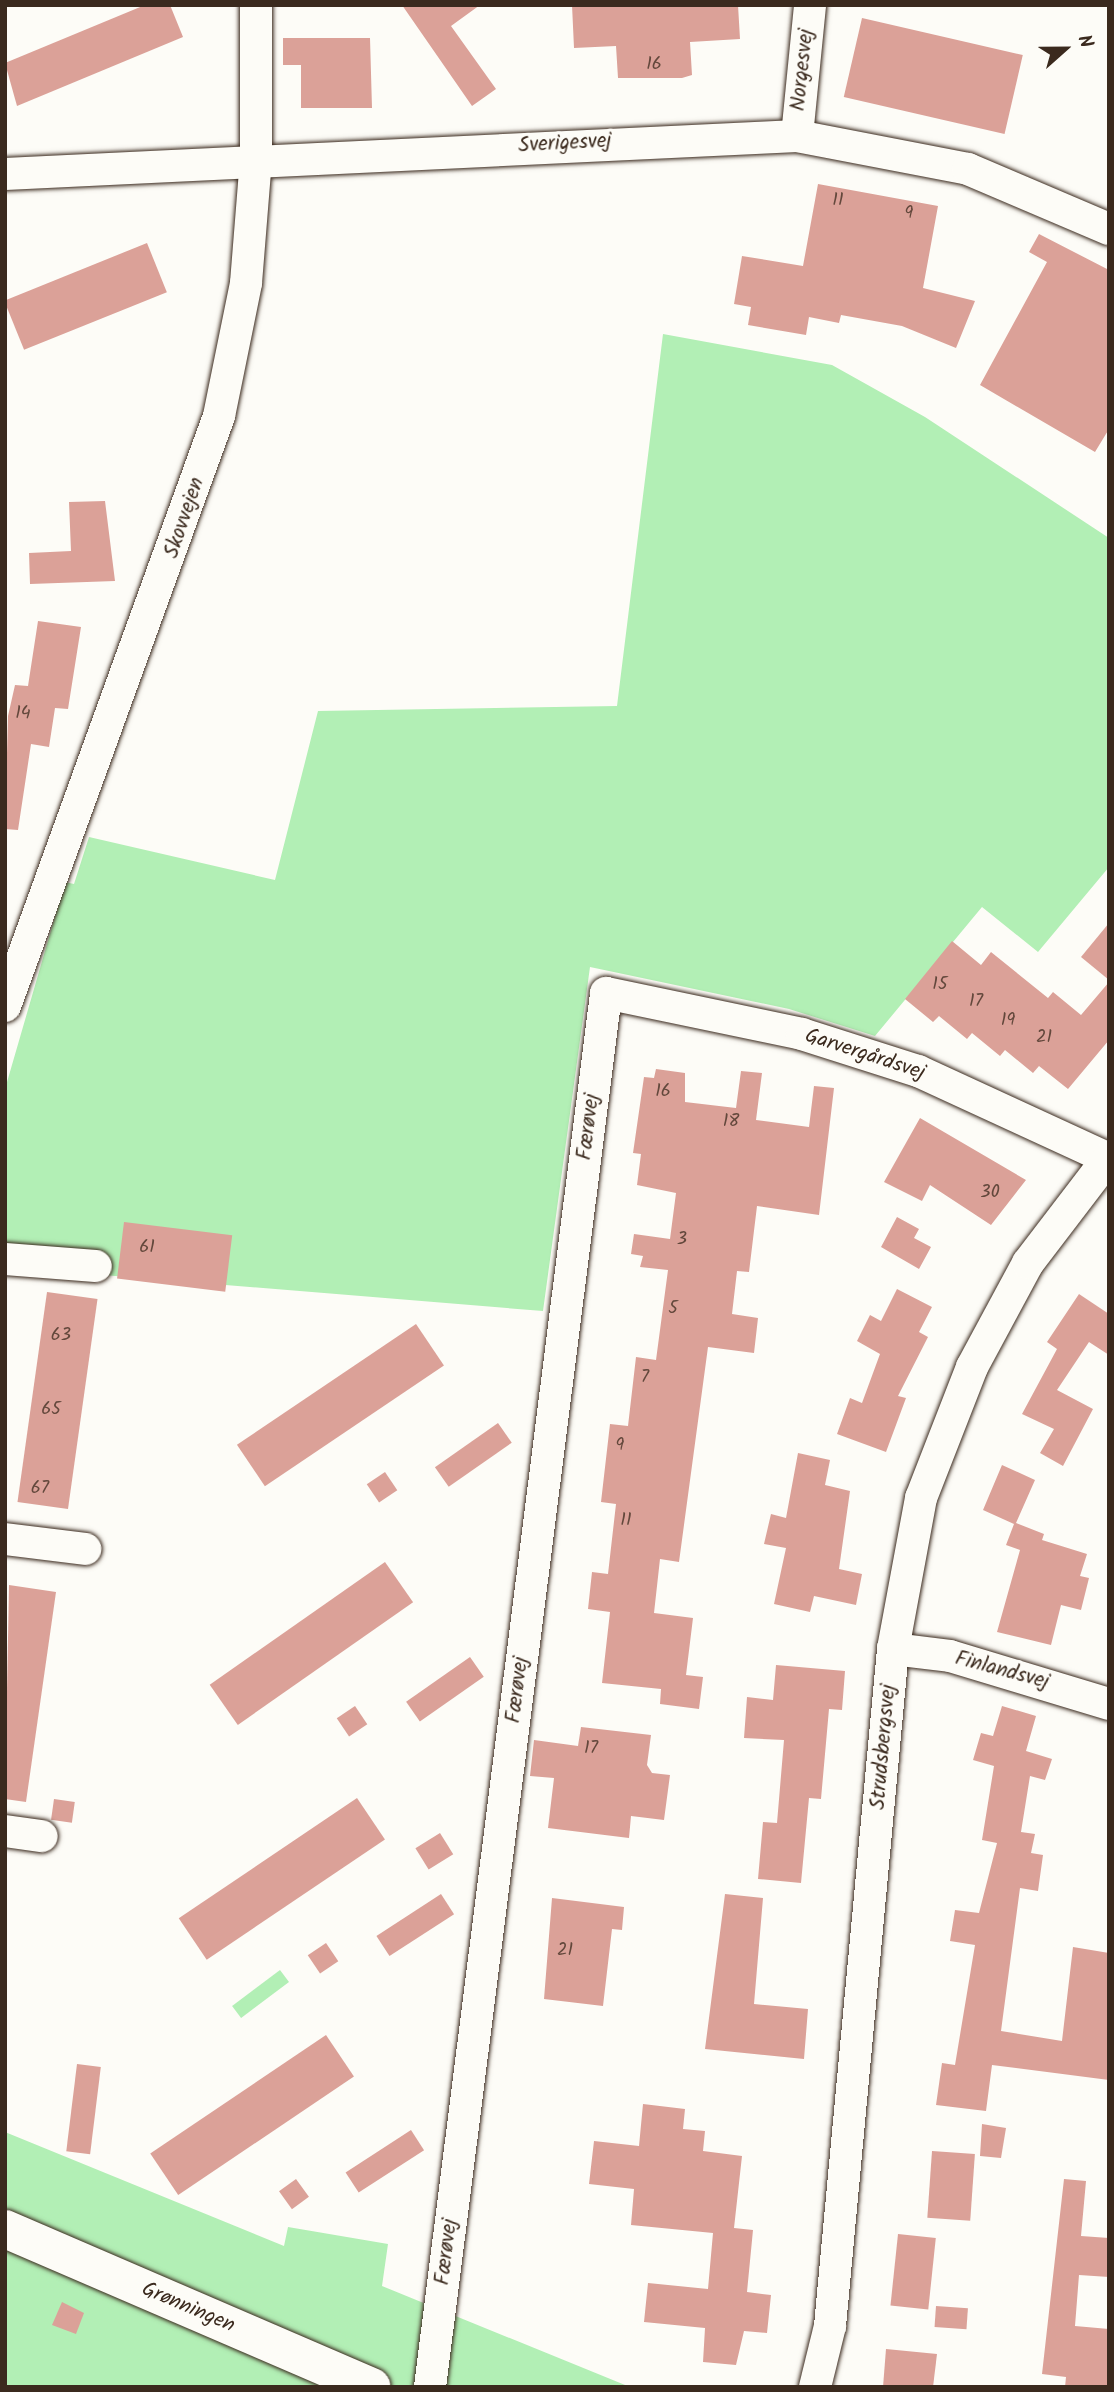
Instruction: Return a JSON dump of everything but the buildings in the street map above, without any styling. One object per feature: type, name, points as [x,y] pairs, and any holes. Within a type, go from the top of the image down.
[{"type":"main road","name":"Grønningen","points":[[5,2229],[371,2387]]},
{"type":"street","name":"Skovvejen","points":[[5,1006],[219,416],[246,283],[256,159],[257,5]]},
{"type":"street","name":"Norgesvej","points":[[797,136],[810,5]]},
{"type":"street","name":"Sverigesvej","points":[[5,174],[256,159],[797,136],[968,169],[1109,229]]},
{"type":"street","name":"Garvergårdsvej","points":[[606,993],[802,1034],[918,1071],[1108,1158]]},
{"type":"street","name":"Færøvej","points":[[430,2387],[606,993]]},
{"type":"street","name":"Strudsbergsvej","points":[[815,2387],[830,2326],[893,1649],[921,1498],[972,1367],[1028,1264],[1108,1158]]},
{"type":"street","points":[[5,1259],[96,1266]]},
{"type":"street","points":[[5,1539],[85,1549]]},
{"type":"street","name":"Finlandsvej","points":[[893,1649],[950,1657],[1109,1704]]},
{"type":"street","points":[[5,1831],[42,1836]]},
{"type":"green space","points":[[663,334],[832,365],[925,417],[1109,538],[1109,867],[1038,952],[982,907],[875,1036],[789,1009],[590,967],[543,1311],[5,1267],[5,1089],[65,882],[74,884],[89,837],[275,880],[318,711],[617,706]]},
{"type":"green space","points":[[280,1970],[289,1982],[241,2018],[232,2006]]},
{"type":"green space","points":[[5,2132],[284,2246],[288,2227],[388,2244],[382,2286],[630,2387],[5,2387]]}]
